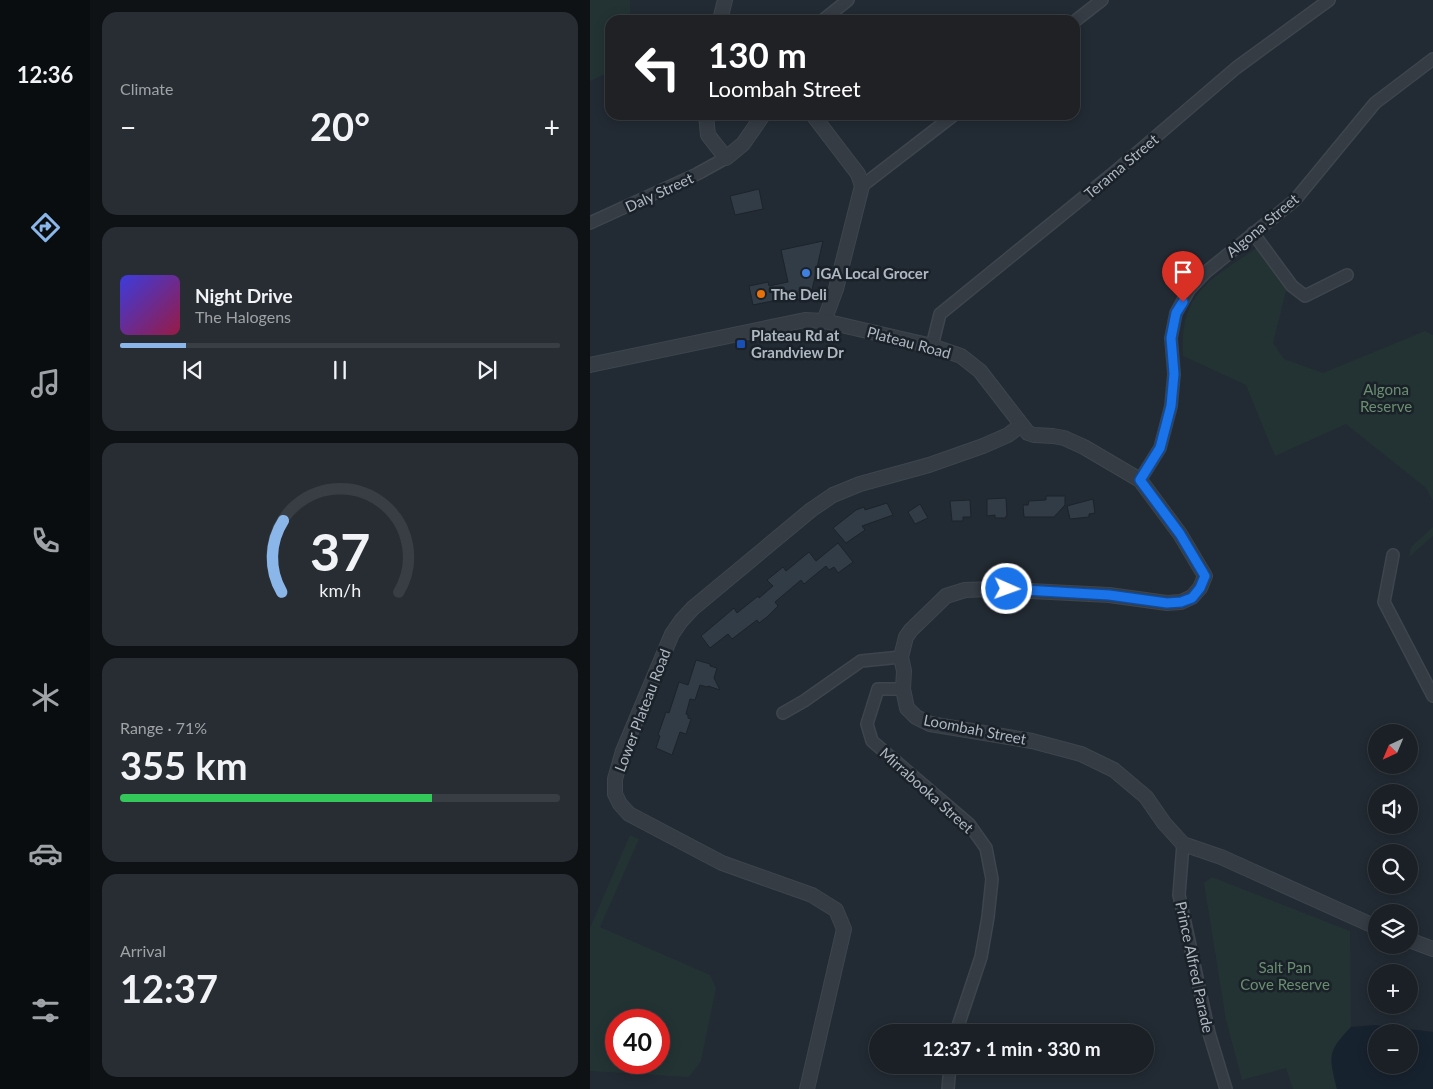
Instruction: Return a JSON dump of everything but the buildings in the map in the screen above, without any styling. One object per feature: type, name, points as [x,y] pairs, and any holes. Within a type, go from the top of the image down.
[{"type":"street","points":[[721,15],[725,0]]},
{"type":"street","points":[[829,15],[848,0]]},
{"type":"street","points":[[1080,17],[1102,0]]},
{"type":"street","name":"Terama Street","points":[[932,346],[940,314],[1111,175],[1236,68],[1329,0]]},
{"type":"street","name":"Algona Street","points":[[1140,480],[1160,448],[1171,406],[1174,374],[1171,338],[1176,313],[1190,290],[1206,272],[1295,200],[1375,103],[1433,60]]},
{"type":"street","points":[[706,120],[708,135],[726,158],[743,144],[760,120]]},
{"type":"street","points":[[817,120],[858,174],[862,186],[836,289],[824,321]]},
{"type":"street","points":[[862,186],[948,120]]},
{"type":"street","name":"Daly Street","points":[[590,223],[697,174],[726,158]]},
{"type":"street","points":[[1253,233],[1292,286],[1306,296],[1347,274]]},
{"type":"street","name":"Plateau Road","points":[[590,365],[805,320],[824,321],[932,346],[961,356],[980,371],[1021,424]]},
{"type":"street","name":"Loombah Street","points":[[1021,424],[1028,432],[1034,435],[1064,438],[1084,447],[1140,480],[1180,534],[1205,576],[1200,588],[1192,598],[1181,602],[1167,603],[1109,595],[991,588],[965,590],[946,596],[911,630],[906,638],[901,656],[904,671],[903,689],[907,708],[916,718],[930,724],[1032,741],[1081,754],[1114,770],[1146,797],[1164,823],[1183,844]]},
{"type":"street","name":"Lower Plateau Road","points":[[807,1089],[844,929],[836,910],[812,895],[722,863],[629,814],[620,804],[615,794],[615,779],[623,751],[672,634],[681,621],[811,510],[833,495],[860,484],[929,465],[983,446],[1008,435],[1021,424]]},
{"type":"street","points":[[1394,555],[1384,602],[1433,696]]},
{"type":"street","points":[[783,713],[861,662],[901,656]]},
{"type":"street","name":"Mirrabooka Street","points":[[903,689],[878,689],[867,724],[872,741],[969,824],[986,848],[992,879],[981,957],[959,1024]]},
{"type":"street","points":[[1183,844],[1221,857],[1368,922]]},
{"type":"street","name":"Prince Alfred Parade","points":[[1183,844],[1179,895],[1209,1033],[1226,1089]]},
{"type":"street","points":[[1418,943],[1433,949]]},
{"type":"street","points":[[948,1089],[949,1074]]},
{"type":"green space","points":[[590,0],[630,0],[630,15],[605,15],[605,74],[590,81]]},
{"type":"green space","name":"Algona Reserve","points":[[1258,247],[1287,287],[1273,343],[1284,359],[1323,373],[1425,331],[1433,335],[1433,501],[1426,488],[1346,424],[1275,456],[1246,385],[1183,356],[1183,334],[1186,316],[1201,290],[1226,269]]},
{"type":"green space","points":[[1433,527],[1433,536],[1409,557],[1411,547]]},
{"type":"green space","points":[[630,835],[639,839],[600,927],[710,975],[716,988],[701,1061],[689,1077],[640,1074],[670,1074],[670,1009],[605,1009],[605,1072],[590,1071],[590,928]]},
{"type":"green space","name":"Salt Pan Cove Reserve","points":[[1212,877],[1350,931],[1351,1027],[1343,1035],[1332,1055],[1332,1069],[1337,1089],[1293,1089],[1286,1068],[1242,1080],[1226,1020],[1204,883]]},
{"type":"water","points":[[1368,1026],[1368,1074],[1418,1074],[1418,1030],[1433,1032],[1433,1089],[1337,1089],[1332,1069],[1332,1055],[1343,1035],[1351,1027]]},
{"type":"place","name":"IGA Local Grocer","points":[[806,273]]},
{"type":"place","name":"The Deli","points":[[761,294]]},
{"type":"place","name":"Plateau Rd at Grandview Dr","points":[[741,344]]},
{"type":"route","points":[[1007,589],[1109,595],[1167,603],[1181,602],[1192,598],[1200,588],[1205,576],[1197,559],[1140,480],[1160,448],[1171,406],[1174,374],[1171,338],[1176,313],[1183,302]]}]
